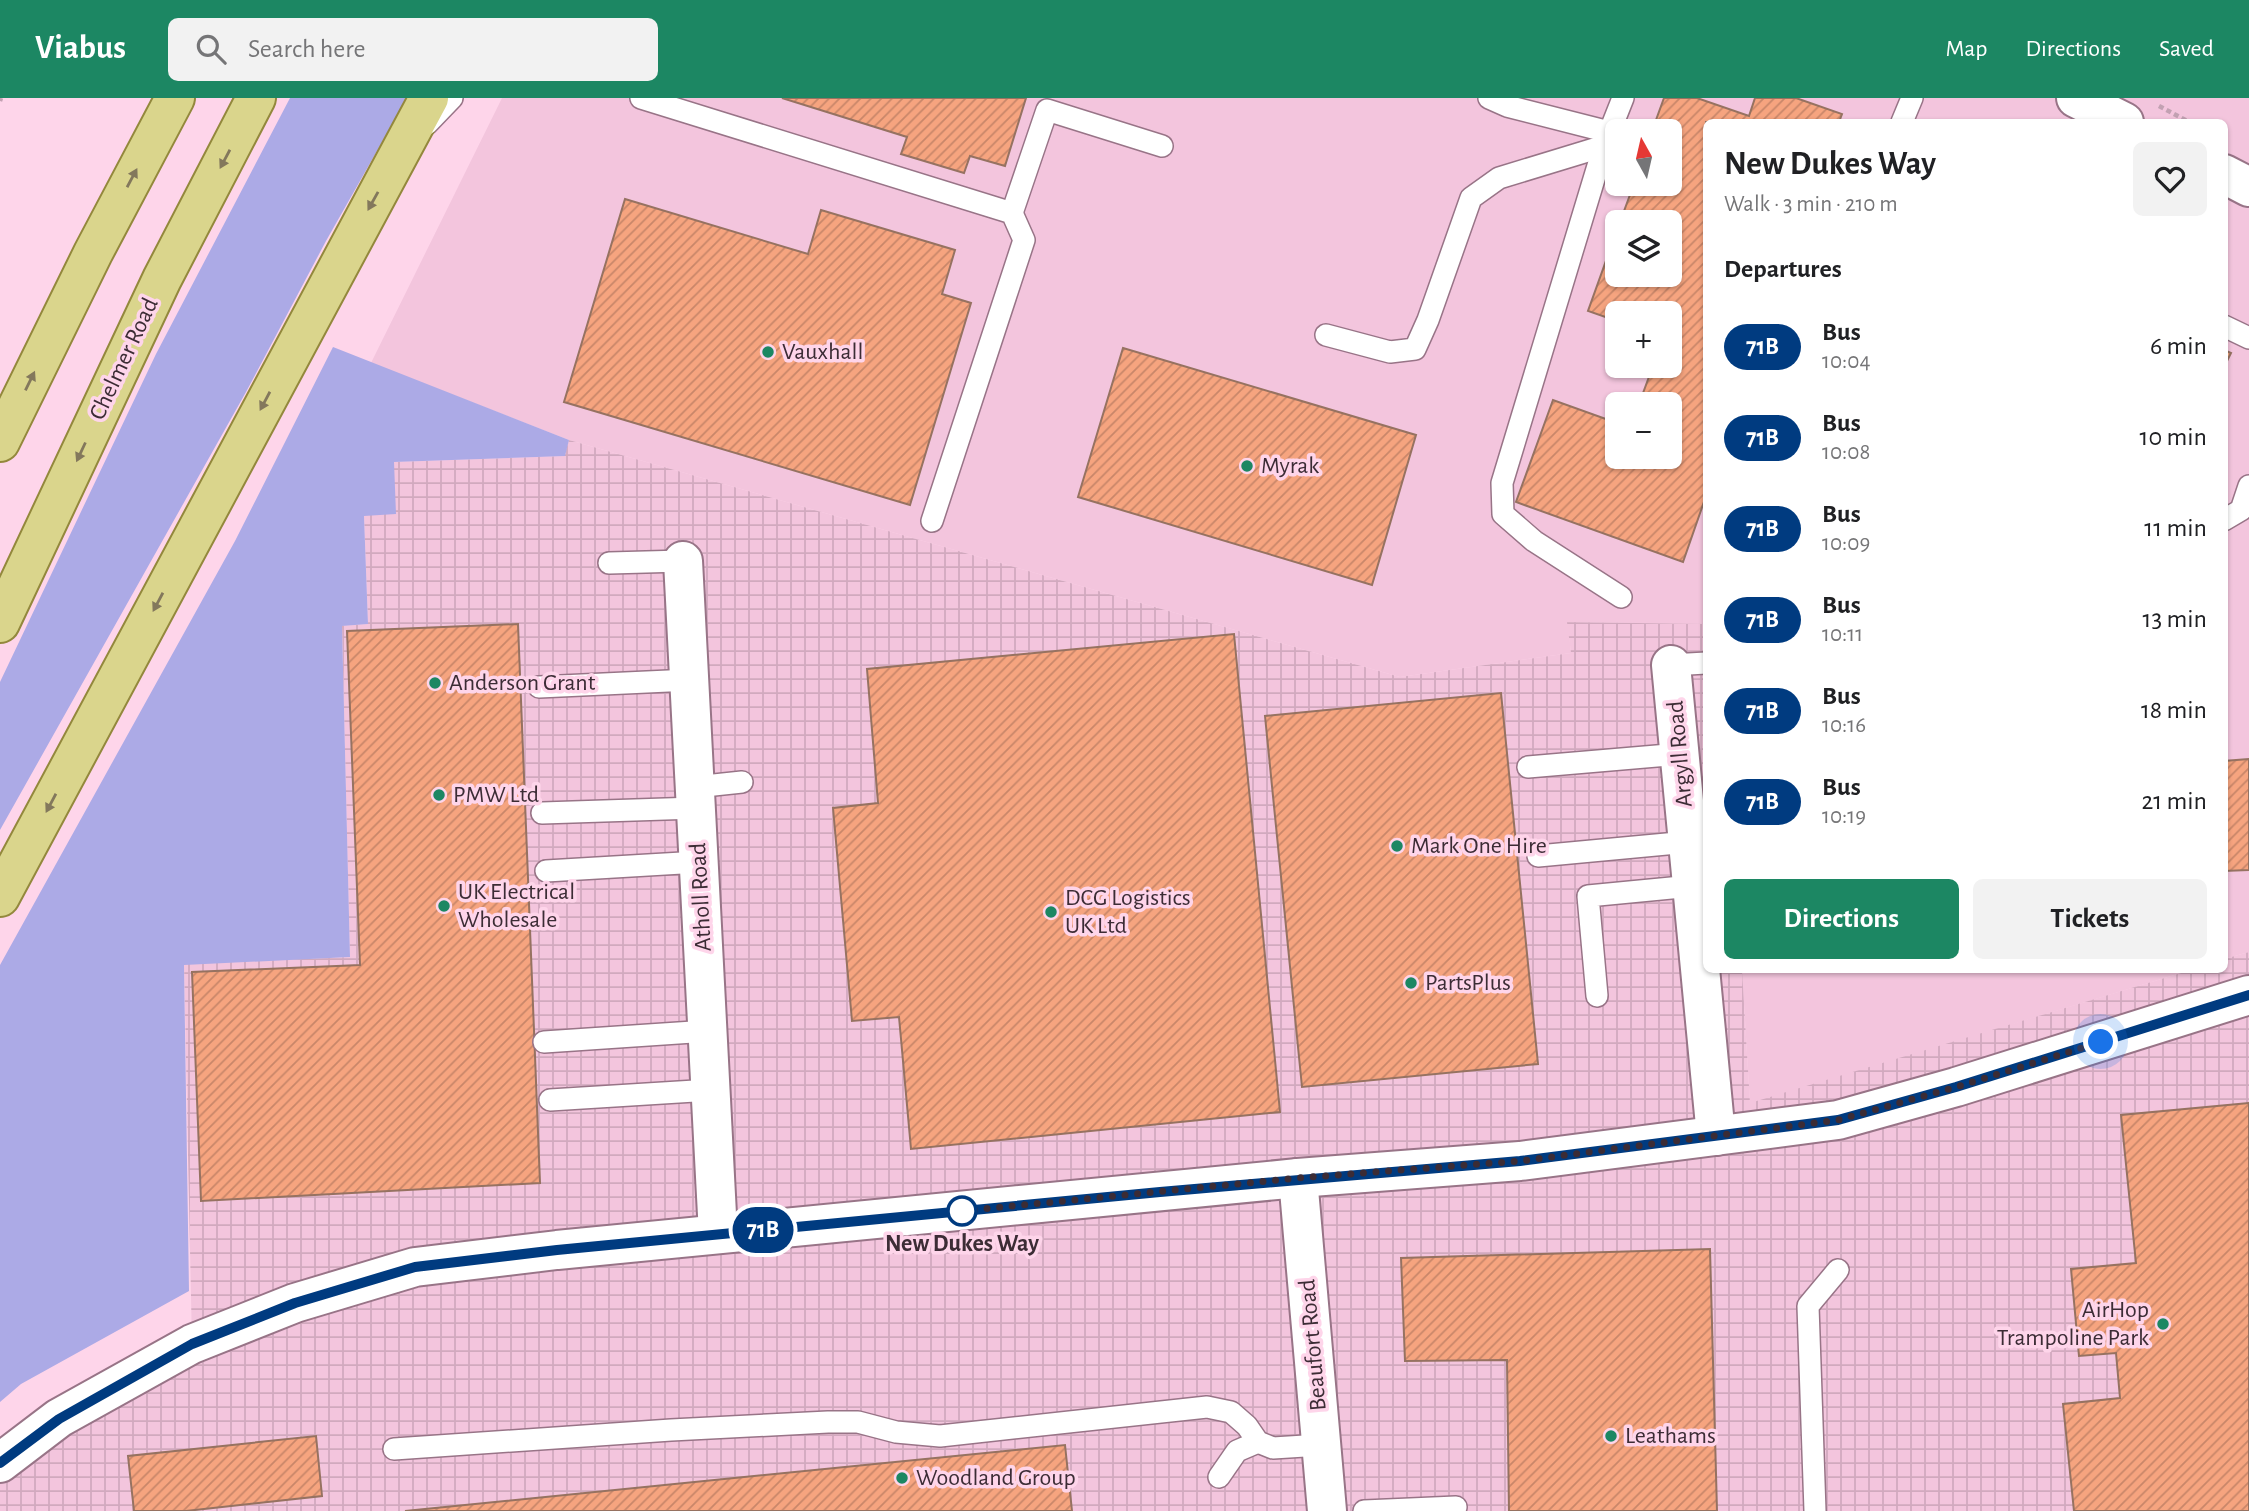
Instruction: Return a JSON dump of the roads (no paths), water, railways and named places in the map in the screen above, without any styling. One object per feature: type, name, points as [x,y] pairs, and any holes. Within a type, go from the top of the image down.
[{"type":"main road","points":[[0,442],[93,253],[175,98]]},
{"type":"main road","name":"Chelmer Road","points":[[0,623],[162,279],[256,98]]},
{"type":"main road","points":[[0,897],[429,98]]},
{"type":"street","points":[[2076,98],[2138,112]]},
{"type":"street","points":[[2228,176],[2249,187]]},
{"type":"street","name":"Atholl Road","points":[[683,561],[718,1234]]},
{"type":"street","name":"Argyll Road","points":[[1689,664],[1680,754],[1692,886],[1702,942]]},
{"type":"street","name":"Argyll Road","points":[[1704,973],[1716,1136]]},
{"type":"street","points":[[0,1463],[59,1419],[192,1344],[295,1303],[415,1267],[718,1234],[1298,1178],[1520,1161],[1838,1120],[1956,1087],[2249,995]]},
{"type":"street","name":"Beaufort Road","points":[[1298,1178],[1327,1511]]},
{"type":"lane","points":[[400,152],[452,98]]},
{"type":"lane","points":[[641,98],[1012,212]]},
{"type":"lane","points":[[1489,98],[1605,138]]},
{"type":"lane","points":[[1615,119],[1623,98]]},
{"type":"lane","points":[[932,521],[1024,240],[1012,212],[1047,110],[1162,146]]},
{"type":"lane","points":[[1326,335],[1390,352],[1415,349],[1429,320],[1471,198],[1499,178],[1605,140]]},
{"type":"lane","points":[[1605,146],[1502,483],[1503,514],[1534,541],[1621,597]]},
{"type":"lane","points":[[2228,328],[2249,338]]},
{"type":"lane","points":[[2228,518],[2241,510],[2249,486]]},
{"type":"lane","points":[[609,563],[683,561]]},
{"type":"lane","points":[[539,687],[690,680]]},
{"type":"lane","points":[[1528,767],[1680,754]]},
{"type":"lane","points":[[542,813],[695,797],[742,782]]},
{"type":"lane","points":[[1538,856],[1688,842]]},
{"type":"lane","points":[[546,871],[699,862]]},
{"type":"lane","points":[[1597,996],[1588,897],[1692,886]]},
{"type":"lane","points":[[544,1042],[708,1031]]},
{"type":"lane","points":[[550,1100],[710,1090]]},
{"type":"lane","points":[[1815,1511],[1808,1306],[1838,1269]]},
{"type":"lane","points":[[394,1449],[828,1422],[858,1422],[896,1432],[940,1436],[1207,1407],[1231,1412],[1247,1426],[1258,1442],[1273,1448],[1321,1444]]},
{"type":"lane","points":[[1219,1477],[1237,1451],[1258,1442]]},
{"type":"lane","points":[[1364,1511],[1457,1507]]},
{"type":"place","name":"Vauxhall","points":[[768,352]]},
{"type":"place","name":"Myrak","points":[[1247,466]]},
{"type":"place","name":"Anderson Grant","points":[[435,683]]},
{"type":"place","name":"PMW Ltd","points":[[439,795]]},
{"type":"place","name":"Mark One Hire","points":[[1397,846]]},
{"type":"place","name":"UK Electrical Wholesale","points":[[444,906]]},
{"type":"place","name":"DCG Logistics UK Ltd","points":[[1051,912]]},
{"type":"place","name":"PartsPlus","points":[[1411,983]]},
{"type":"place","name":"New Dukes Way","points":[[962,1211]]},
{"type":"place","name":"AirHop Trampoline Park","points":[[2163,1324]]},
{"type":"place","name":"Leathams","points":[[1611,1436]]},
{"type":"place","name":"Woodland Group","points":[[902,1478]]}]
